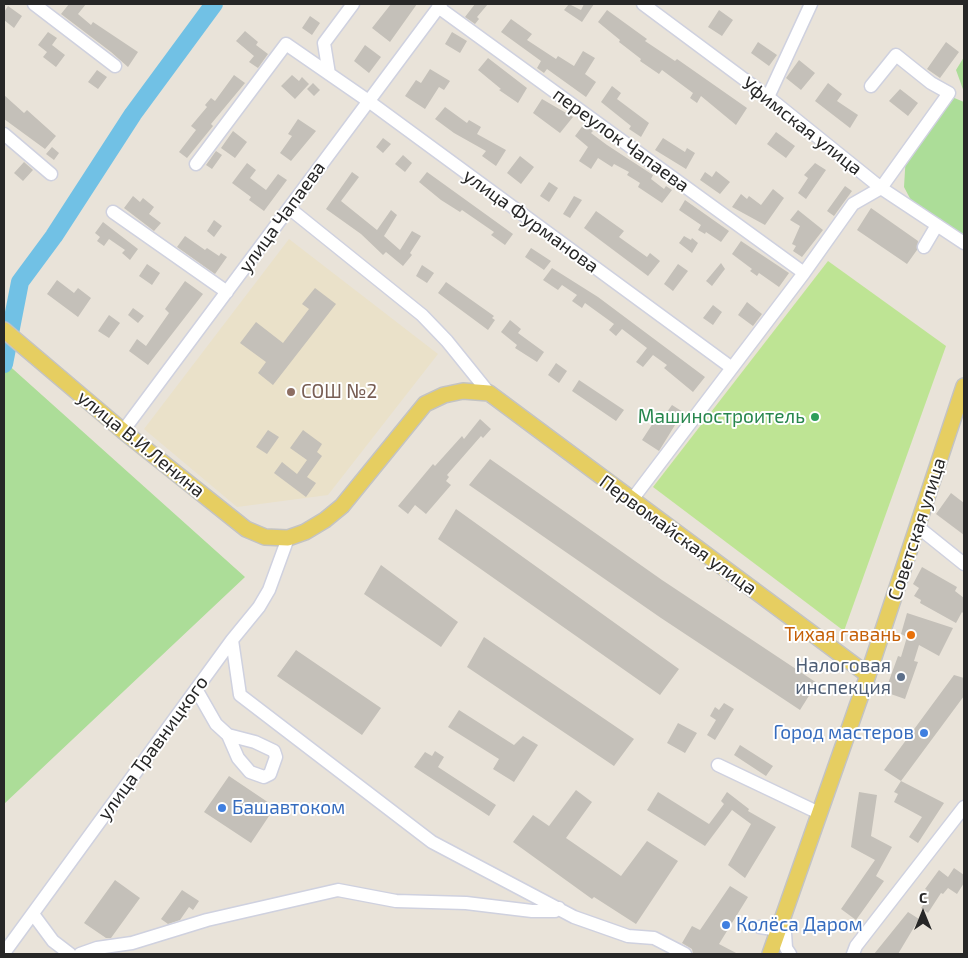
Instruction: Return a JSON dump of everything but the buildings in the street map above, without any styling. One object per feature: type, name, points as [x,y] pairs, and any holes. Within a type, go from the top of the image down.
[{"type":"main road","name":"улица В.И.Ленина","points":[[4,330],[123,431],[246,529],[265,537],[288,538]]},
{"type":"main road","name":"Советская улица","points":[[770,954],[868,675],[964,386]]},
{"type":"main road","points":[[288,538],[305,532],[342,506],[425,404],[444,395],[463,391],[489,393]]},
{"type":"main road","name":"Первомайская улица","points":[[489,393],[631,501],[868,675]]},
{"type":"street","points":[[34,4],[115,66]]},
{"type":"street","points":[[329,74],[324,43],[353,4]]},
{"type":"street","name":"Уфимская улица","points":[[643,4],[768,96],[882,188],[964,243]]},
{"type":"street","points":[[768,96],[811,4]]},
{"type":"street","name":"улица Чапаева","points":[[123,431],[439,5]]},
{"type":"street","name":"переулок Чапаева","points":[[439,5],[804,273]]},
{"type":"street","name":"улица Фурманова","points":[[196,164],[286,44],[367,100],[732,368]]},
{"type":"street","points":[[631,501],[804,273],[853,204],[882,188],[949,93],[931,83],[896,55],[871,86]]},
{"type":"street","points":[[4,134],[52,174]]},
{"type":"street","name":"Первомайская улица","points":[[289,208],[422,315],[489,393]]},
{"type":"street","points":[[113,212],[227,292]]},
{"type":"street","points":[[924,247],[937,225]]},
{"type":"street","points":[[918,527],[964,564]]},
{"type":"street","name":"улица Травницкого","points":[[4,953],[232,640],[259,607],[269,590],[288,538]]},
{"type":"street","points":[[232,640],[240,695],[432,842],[574,917],[628,936],[654,938],[685,954]]},
{"type":"street","points":[[196,689],[216,724],[228,735]]},
{"type":"street","points":[[718,765],[819,813]]},
{"type":"street","points":[[853,954],[856,946],[964,807]]},
{"type":"street","points":[[80,954],[97,948],[132,943],[207,920],[338,890],[396,901],[466,903],[532,911],[555,911],[559,908]]},
{"type":"street","points":[[33,914],[53,941],[70,954]]},
{"type":"street","points":[[784,915],[786,948],[790,954]]},
{"type":"street","points":[[760,927],[779,930]]},
{"type":"shaded area","name":"СОШ №2","points":[[289,239],[438,354],[328,495],[237,507],[144,429]]},
{"type":"green space","points":[[964,57],[964,92],[956,70]]},
{"type":"green space","points":[[952,97],[964,102],[964,239],[914,206],[904,187],[906,154]]},
{"type":"green space","name":"Машиностроитель","points":[[828,261],[946,346],[844,631],[653,487]]},
{"type":"green space","points":[[4,361],[245,577],[4,804]]},
{"type":"waterway","points":[[4,364],[20,282],[54,236],[133,114],[214,4]]},
{"type":"place","name":"СОШ №2","points":[[291,392]]},
{"type":"place","name":"Машиностроитель","points":[[815,417]]},
{"type":"place","name":"Тихая гавань","points":[[911,635]]},
{"type":"place","name":"Налоговая инспекция","points":[[901,677]]},
{"type":"place","name":"Город мастеров","points":[[924,733]]},
{"type":"place","name":"Башавтоком","points":[[222,808]]},
{"type":"place","name":"Колёса Даром","points":[[726,925]]}]
